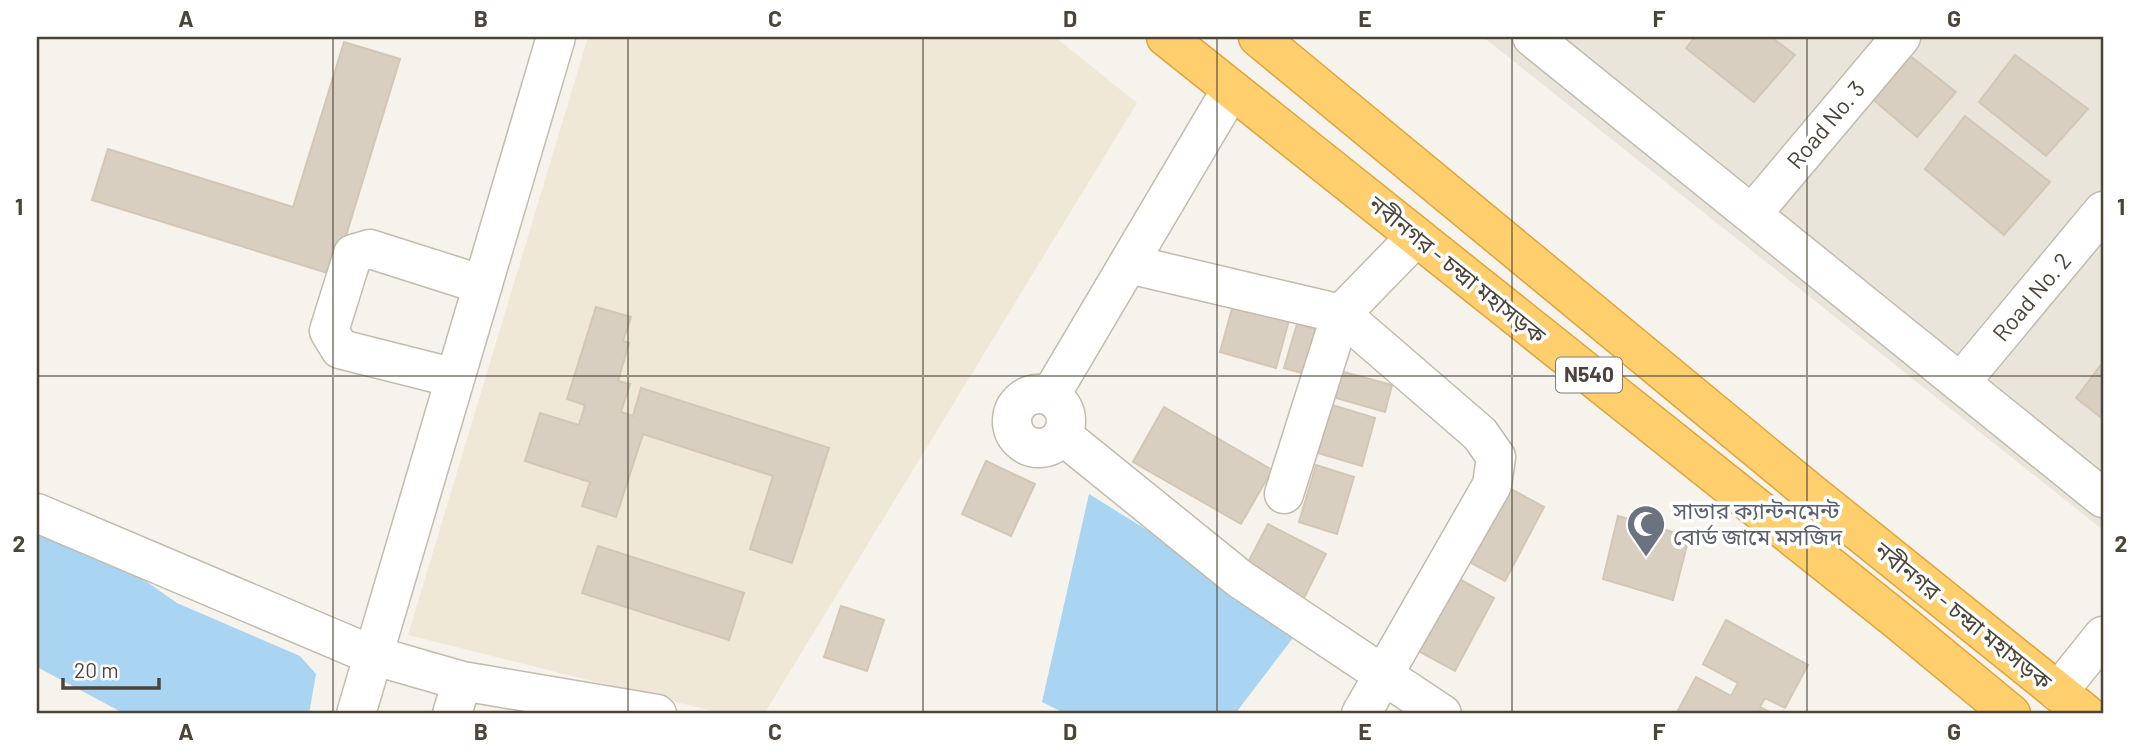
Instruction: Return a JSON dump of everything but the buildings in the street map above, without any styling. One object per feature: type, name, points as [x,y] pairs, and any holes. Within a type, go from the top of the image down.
[{"type":"highway","name":"নবীনগর - চন্দ্রা মহাসড়ক","points":[[1166,37],[1885,610],[2010,714]]},
{"type":"highway","name":"নবীনগর - চন্দ্রা মহাসড়ক","points":[[1258,37],[1785,473],[2072,703]]},
{"type":"street","points":[[356,714],[556,37]]},
{"type":"street","name":"Road No. 3","points":[[1752,214],[1901,37]]},
{"type":"street","points":[[1548,42],[1752,214],[2103,498]]},
{"type":"street","points":[[1231,90],[1050,396],[1033,394],[1023,399],[1016,406],[1012,427],[1017,437],[1034,448],[1045,448],[1062,435],[1240,579],[1442,714]]},
{"type":"street","name":"Road No. 2","points":[[1960,383],[2103,211]]},
{"type":"street","points":[[1284,494],[1341,314],[1416,237]]},
{"type":"street","points":[[455,378],[340,349],[329,331],[353,254],[370,248],[483,285]]},
{"type":"street","points":[[1129,264],[1341,314],[1480,434],[1496,457],[1492,485],[1361,714]]},
{"type":"street","points":[[37,513],[372,655],[457,698],[634,712]]},
{"type":"street","points":[[2072,703],[2103,636]]},
{"type":"shaded area","points":[[588,37],[1055,37],[1137,103],[764,714],[725,714],[408,635]]},
{"type":"shaded area","points":[[1483,37],[2103,37],[2103,530]]},
{"type":"water","points":[[1089,494],[1302,626],[1235,714],[1066,714],[1042,702]]},
{"type":"water","points":[[37,532],[130,570],[177,603],[300,656],[316,674],[309,714],[125,714],[37,667]]},
{"type":"place","name":"সাভার ক্যান্টনমেন্ট বোর্ড জামে মসজিদ","points":[[1646,558]]}]
